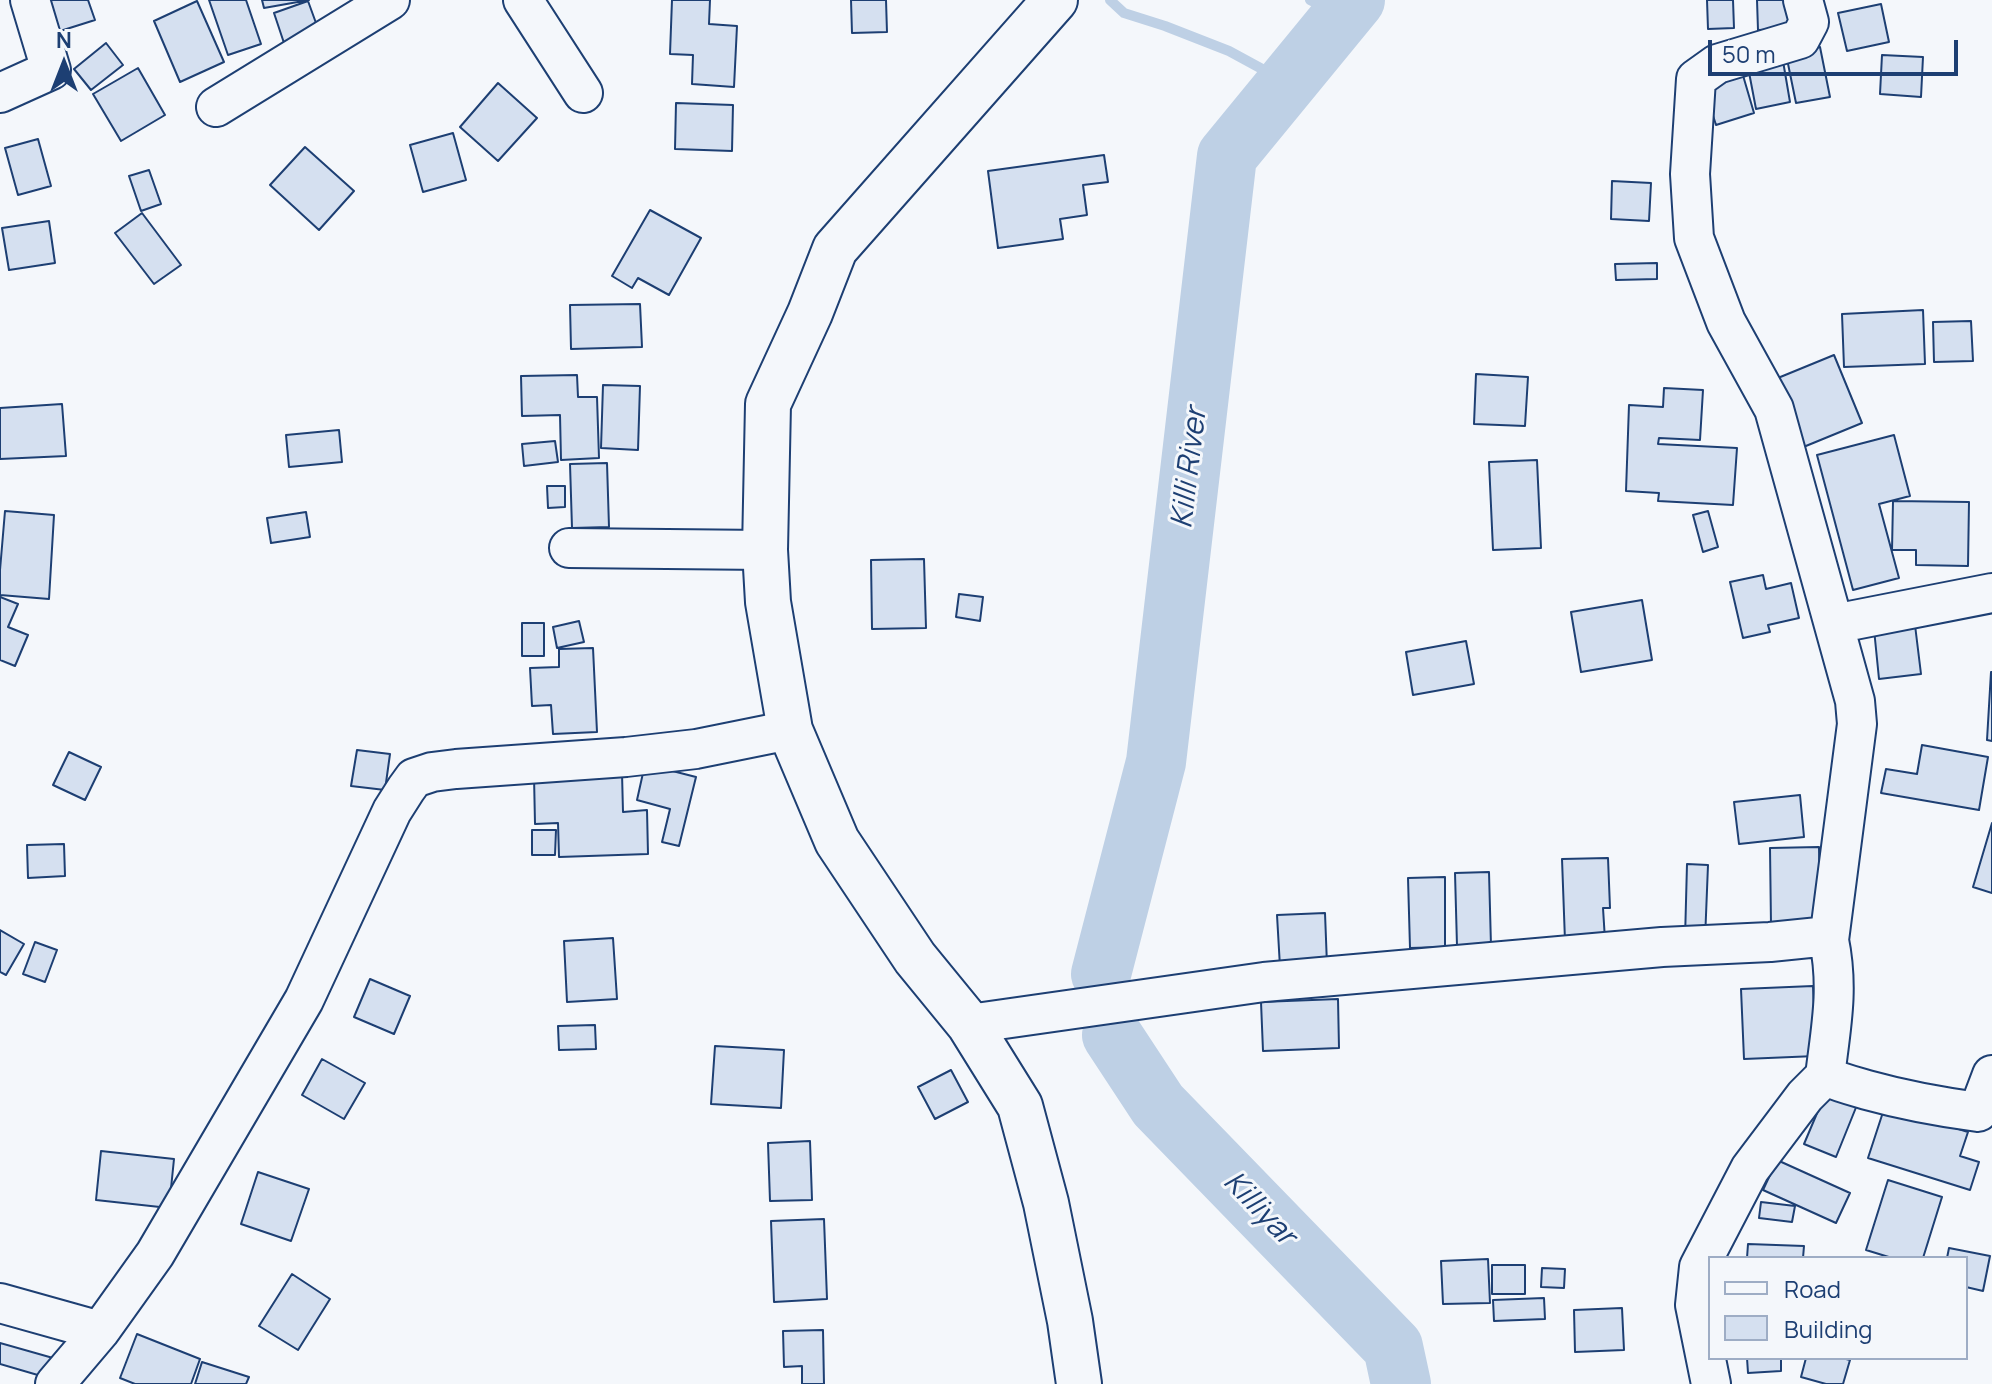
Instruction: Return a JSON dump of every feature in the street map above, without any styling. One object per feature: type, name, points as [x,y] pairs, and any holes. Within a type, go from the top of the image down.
[{"type":"main road","points":[[1039,7],[835,249],[810,313],[768,404],[765,550],[768,602],[790,730],[837,841],[915,958],[969,1024],[1020,1106],[1046,1203],[1070,1321],[1079,1384]]},
{"type":"street","points":[[0,93],[51,70],[30,0]]},
{"type":"street","points":[[216,107],[390,0]]},
{"type":"street","points":[[523,0],[583,93]]},
{"type":"street","points":[[1711,1384],[1695,1305],[1699,1267],[1750,1169],[1805,1096],[1825,1076],[1836,990],[1829,940],[1857,724],[1855,701],[1774,409],[1726,322],[1694,238],[1690,174],[1696,79],[1717,64],[1800,39],[1809,22],[1803,0]]},
{"type":"street","points":[[569,548],[765,550]]},
{"type":"street","points":[[1834,624],[1992,593]]},
{"type":"street","points":[[55,1384],[100,1331],[155,1254],[304,1000],[392,811],[414,778],[456,769],[696,749],[790,730]]},
{"type":"street","points":[[969,1024],[1264,982],[1662,947],[1819,937],[1829,940]]},
{"type":"street","points":[[1825,1076],[1885,1095],[1985,1113],[1992,1075]]},
{"type":"street","points":[[0,1303],[100,1331]]},
{"type":"building","points":[[47,0],[88,0],[95,20],[57,32]]},
{"type":"building","points":[[209,0],[246,0],[261,44],[228,55]]},
{"type":"building","points":[[262,0],[309,0],[264,8]]},
{"type":"building","points":[[672,0],[710,0],[709,24],[737,26],[734,87],[692,84],[693,55],[670,54]]},
{"type":"building","points":[[851,0],[886,0],[887,32],[852,33]]},
{"type":"building","points":[[1707,0],[1733,0],[1734,28],[1708,29]]},
{"type":"building","points":[[1757,0],[1791,0],[1792,29],[1758,30]]},
{"type":"building","points":[[197,1],[224,62],[180,82],[154,21]]},
{"type":"building","points":[[308,1],[320,34],[285,46],[274,13]]},
{"type":"building","points":[[1881,4],[1889,42],[1847,51],[1838,13]]},
{"type":"building","points":[[106,43],[123,65],[91,90],[74,69]]},
{"type":"building","points":[[1820,47],[1830,97],[1796,103],[1786,54]]},
{"type":"building","points":[[1882,55],[1923,57],[1921,97],[1880,94]]},
{"type":"building","points":[[1783,61],[1790,102],[1756,109],[1748,67]]},
{"type":"building","points":[[138,68],[165,115],[121,141],[93,94]]},
{"type":"building","points":[[1742,72],[1754,113],[1716,125],[1703,84]]},
{"type":"building","points":[[498,83],[537,118],[498,161],[460,127]]},
{"type":"building","points":[[676,103],[733,105],[732,151],[675,149]]},
{"type":"building","points":[[453,133],[466,180],[423,192],[410,145]]},
{"type":"building","points":[[38,139],[51,186],[18,195],[5,148]]},
{"type":"building","points":[[305,147],[354,191],[319,230],[270,185]]},
{"type":"building","points":[[1104,155],[1108,182],[1083,185],[1087,215],[1060,219],[1063,239],[998,248],[988,171]]},
{"type":"building","points":[[149,170],[161,204],[141,211],[129,176]]},
{"type":"building","points":[[1612,181],[1651,183],[1649,221],[1611,219]]},
{"type":"building","points":[[650,210],[701,238],[669,295],[638,278],[632,288],[612,276]]},
{"type":"building","points":[[142,213],[181,265],[154,284],[115,233]]},
{"type":"building","points":[[49,221],[55,263],[9,270],[2,228]]},
{"type":"building","points":[[1657,263],[1657,279],[1616,280],[1615,264]]},
{"type":"building","points":[[640,304],[642,347],[571,349],[570,305]]},
{"type":"building","points":[[1923,310],[1925,364],[1844,367],[1842,314]]},
{"type":"building","points":[[1971,321],[1973,361],[1934,362],[1933,322]]},
{"type":"building","points":[[1834,355],[1862,423],[1801,448],[1773,380]]},
{"type":"building","points":[[1476,374],[1528,377],[1525,426],[1474,424]]},
{"type":"building","points":[[577,375],[578,397],[597,397],[599,458],[561,460],[560,415],[522,416],[521,376]]},
{"type":"building","points":[[603,385],[640,386],[638,450],[601,448]]},
{"type":"building","points":[[1664,388],[1703,390],[1700,440],[1659,438],[1658,444],[1737,448],[1733,505],[1658,501],[1659,493],[1626,491],[1629,405],[1663,407]]},
{"type":"building","points":[[62,404],[66,456],[0,459],[0,408]]},
{"type":"building","points":[[339,430],[342,462],[289,467],[286,435]]},
{"type":"building","points":[[1894,435],[1910,496],[1879,504],[1899,578],[1853,590],[1817,455]]},
{"type":"building","points":[[555,441],[558,462],[524,466],[522,444]]},
{"type":"building","points":[[1537,460],[1541,548],[1493,550],[1489,462]]},
{"type":"building","points":[[607,463],[609,527],[572,528],[570,464]]},
{"type":"building","points":[[547,486],[565,486],[565,507],[548,508]]},
{"type":"building","points":[[1893,501],[1969,502],[1968,566],[1916,565],[1916,550],[1892,550]]},
{"type":"building","points":[[5,511],[54,515],[49,599],[0,595]]},
{"type":"building","points":[[1708,511],[1718,547],[1703,552],[1693,515]]},
{"type":"building","points":[[306,512],[310,537],[271,543],[267,518]]},
{"type":"building","points":[[924,559],[926,628],[872,629],[871,560]]},
{"type":"building","points":[[1763,575],[1766,589],[1791,583],[1799,618],[1768,625],[1770,632],[1743,638],[1730,582]]},
{"type":"building","points":[[959,594],[983,597],[980,621],[956,617]]},
{"type":"building","points":[[0,597],[18,604],[8,627],[28,635],[15,666],[0,660]]},
{"type":"building","points":[[1642,600],[1652,660],[1581,672],[1571,612]]},
{"type":"building","points":[[579,621],[584,642],[557,648],[553,627]]},
{"type":"building","points":[[522,623],[544,623],[544,656],[522,656]]},
{"type":"building","points":[[1915,625],[1921,674],[1879,679],[1874,629]]},
{"type":"building","points":[[1466,641],[1474,684],[1413,695],[1406,652]]},
{"type":"building","points":[[593,648],[597,732],[553,734],[551,705],[532,706],[530,668],[559,667],[559,649]]},
{"type":"building","points":[[1992,672],[1992,741],[1987,740]]},
{"type":"building","points":[[1922,745],[1988,757],[1979,810],[1881,793],[1886,769],[1917,774]]},
{"type":"building","points":[[357,750],[390,754],[385,790],[351,786]]},
{"type":"building","points":[[69,752],[101,767],[85,800],[53,785]]},
{"type":"building","points":[[645,764],[696,777],[679,846],[662,842],[670,809],[637,800]]},
{"type":"building","points":[[622,773],[623,812],[647,810],[648,854],[559,857],[558,823],[535,824],[534,776]]},
{"type":"building","points":[[1800,795],[1804,837],[1739,844],[1734,802]]},
{"type":"building","points":[[1992,823],[1992,893],[1973,887]]},
{"type":"building","points":[[532,830],[556,830],[555,855],[532,855]]},
{"type":"building","points":[[64,844],[65,876],[28,878],[27,845]]},
{"type":"building","points":[[1819,847],[1820,924],[1771,925],[1770,848]]},
{"type":"building","points":[[1608,858],[1610,908],[1603,908],[1605,940],[1565,941],[1562,859]]},
{"type":"building","points":[[1687,864],[1708,865],[1705,940],[1685,939]]},
{"type":"building","points":[[1489,872],[1491,946],[1457,946],[1455,873]]},
{"type":"building","points":[[1445,877],[1445,947],[1410,948],[1408,878]]},
{"type":"building","points":[[1325,913],[1327,965],[1280,967],[1277,915]]},
{"type":"building","points":[[0,930],[24,944],[6,975],[0,972]]},
{"type":"building","points":[[613,938],[617,999],[567,1002],[564,941]]},
{"type":"building","points":[[35,942],[57,950],[45,982],[23,974]]},
{"type":"building","points":[[370,979],[410,996],[394,1034],[354,1017]]},
{"type":"building","points":[[1813,986],[1816,1056],[1744,1059],[1741,989]]},
{"type":"building","points":[[1338,999],[1339,1048],[1263,1051],[1261,1002]]},
{"type":"building","points":[[595,1025],[596,1049],[559,1050],[558,1026]]},
{"type":"building","points":[[715,1046],[784,1050],[781,1108],[711,1104]]},
{"type":"building","points":[[322,1059],[365,1083],[344,1119],[302,1095]]},
{"type":"building","points":[[951,1070],[968,1102],[935,1119],[918,1087]]},
{"type":"building","points":[[1826,1092],[1857,1105],[1836,1157],[1804,1144]]},
{"type":"building","points":[[1885,1106],[1968,1132],[1960,1156],[1979,1162],[1970,1190],[1868,1158]]},
{"type":"building","points":[[810,1141],[812,1200],[770,1201],[768,1143]]},
{"type":"building","points":[[101,1151],[174,1159],[169,1208],[96,1200]]},
{"type":"building","points":[[1777,1160],[1850,1193],[1836,1223],[1763,1190]]},
{"type":"building","points":[[258,1172],[309,1189],[291,1241],[241,1224]]},
{"type":"building","points":[[1888,1180],[1942,1197],[1924,1256],[1886,1256],[1866,1250]]},
{"type":"building","points":[[1761,1202],[1795,1206],[1792,1222],[1759,1218]]},
{"type":"building","points":[[824,1219],[827,1299],[774,1302],[771,1221]]},
{"type":"building","points":[[1748,1244],[1804,1246],[1803,1256],[1747,1256]]},
{"type":"building","points":[[1949,1248],[1990,1256],[1983,1291],[1968,1287],[1968,1256],[1947,1256]]},
{"type":"building","points":[[1488,1259],[1490,1303],[1443,1304],[1441,1261]]},
{"type":"building","points":[[1492,1265],[1525,1265],[1525,1294],[1492,1294]]},
{"type":"building","points":[[1542,1268],[1565,1269],[1564,1288],[1541,1287]]},
{"type":"building","points":[[292,1274],[330,1299],[298,1350],[259,1326]]},
{"type":"building","points":[[1544,1298],[1545,1319],[1494,1321],[1493,1300]]},
{"type":"building","points":[[1622,1308],[1624,1350],[1575,1352],[1574,1310]]},
{"type":"building","points":[[823,1330],[824,1384],[802,1384],[802,1366],[784,1367],[783,1331]]},
{"type":"building","points":[[137,1334],[200,1359],[191,1384],[135,1384],[120,1378]]},
{"type":"building","points":[[0,1343],[53,1358],[48,1378],[0,1364]]},
{"type":"building","points":[[1747,1360],[1781,1360],[1781,1371],[1748,1373]]},
{"type":"building","points":[[1805,1360],[1850,1360],[1843,1384],[1826,1384],[1801,1377]]},
{"type":"building","points":[[202,1362],[249,1377],[246,1384],[195,1384]]},
{"type":"waterway","points":[[1110,0],[1124,13],[1229,51],[1286,82]]},
{"type":"waterway","points":[[1310,0],[1342,16]]},
{"type":"waterway","name":"Killi River","points":[[1101,974],[1156,762],[1227,156],[1355,0]]},
{"type":"waterway","name":"Killiyar","points":[[1112,1035],[1158,1105],[1393,1347],[1401,1384]]}]
